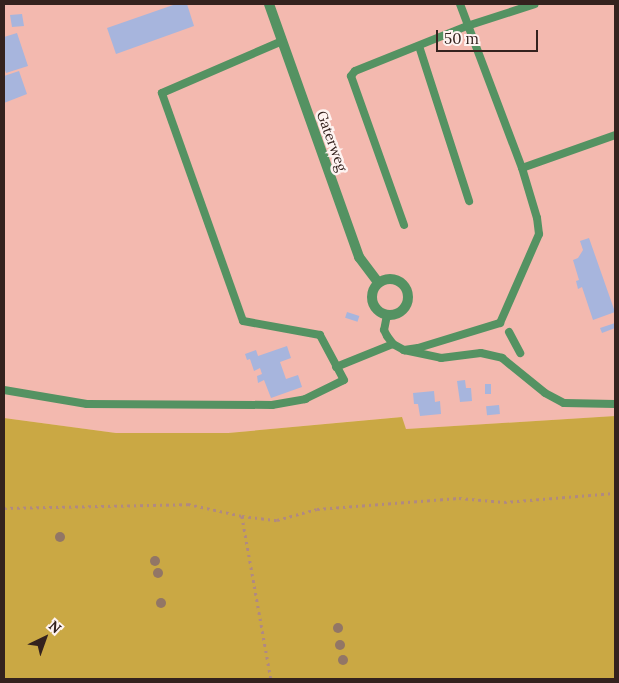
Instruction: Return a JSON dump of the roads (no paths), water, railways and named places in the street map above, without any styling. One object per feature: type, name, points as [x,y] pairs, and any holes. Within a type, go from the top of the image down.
[{"type":"street","name":"Gaterweg","points":[[269,4],[359,257],[378,282]]},
{"type":"street","points":[[389,278],[395,279],[404,286],[408,296],[405,307],[396,314],[387,315],[379,312],[372,303],[372,291],[378,282],[389,278]]},
{"type":"lane","points":[[404,350],[418,348],[500,323],[540,234],[538,218],[522,168],[460,4]]},
{"type":"lane","points":[[404,225],[351,76],[355,71],[468,26],[535,4]]},
{"type":"lane","points":[[4,390],[86,404],[272,405],[305,400],[344,380],[320,335],[243,321],[162,94],[282,41]]},
{"type":"lane","points":[[419,46],[470,201]]},
{"type":"lane","points":[[522,168],[615,135]]},
{"type":"lane","points":[[387,315],[384,330],[393,344],[404,350],[441,358],[480,353],[502,358],[545,393],[564,403],[615,404]]},
{"type":"lane","points":[[510,332],[520,354]]},
{"type":"lane","points":[[336,367],[393,344]]}]
